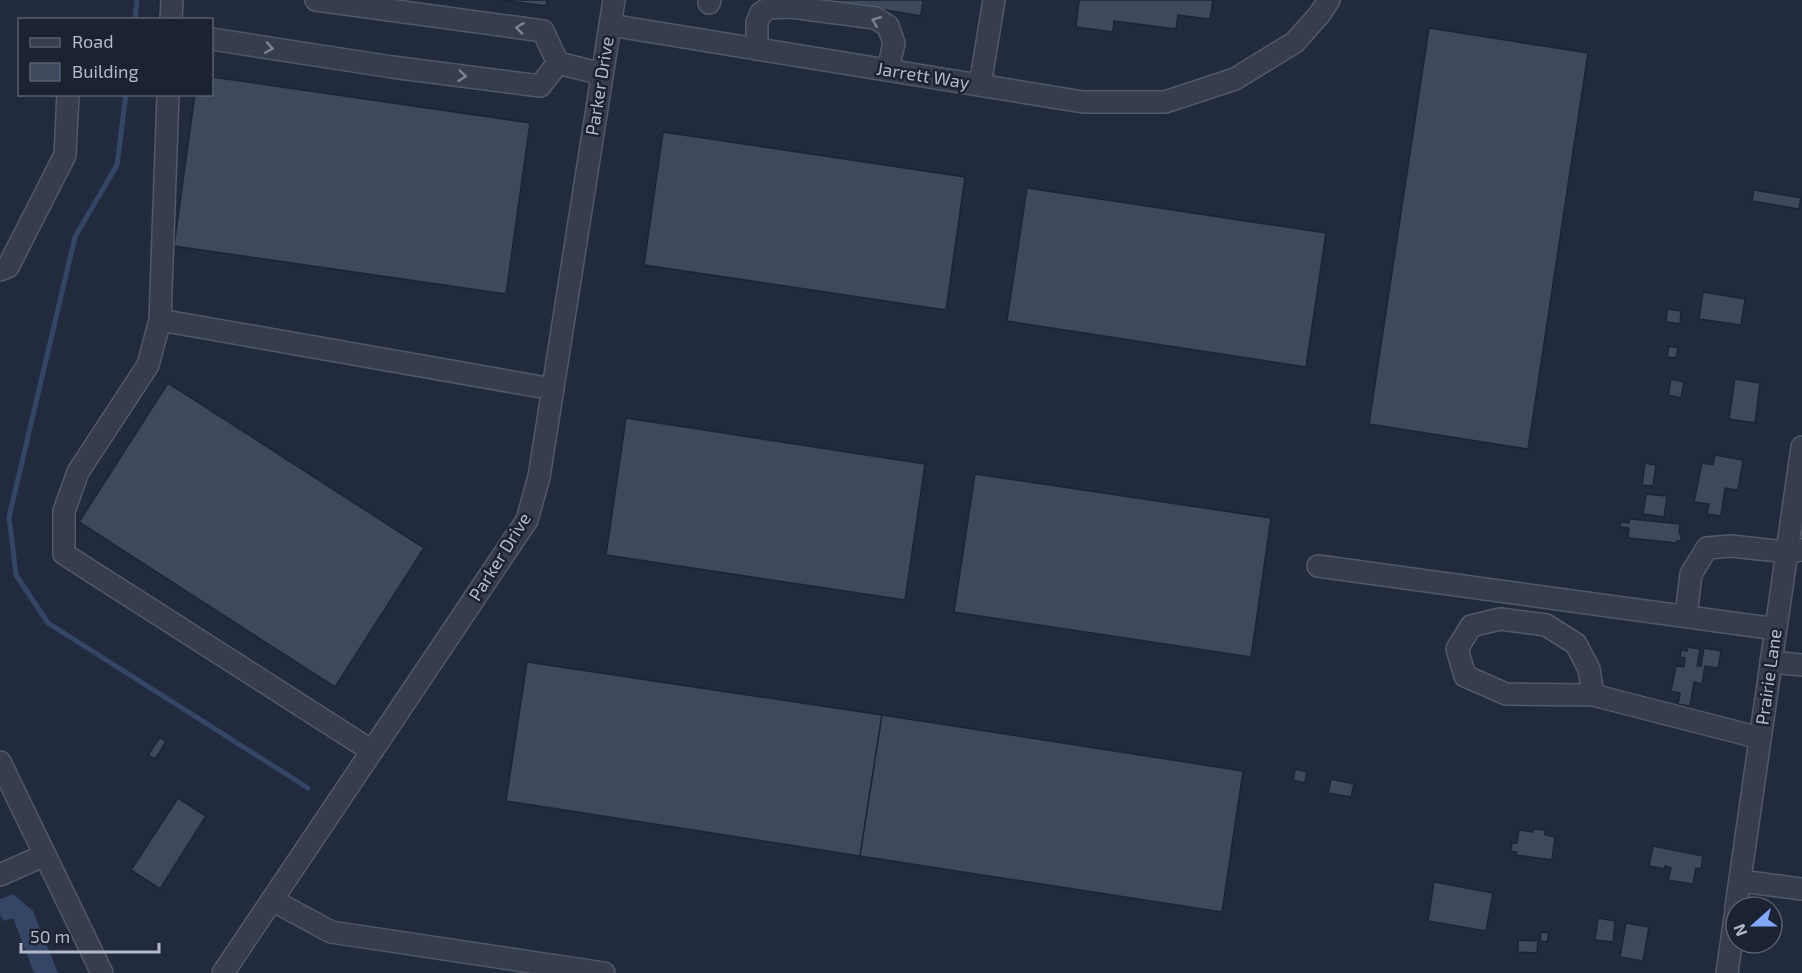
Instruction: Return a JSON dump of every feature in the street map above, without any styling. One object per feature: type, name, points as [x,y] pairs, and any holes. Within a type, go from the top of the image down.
[{"type":"street","points":[[171,18],[172,0]]},
{"type":"street","points":[[316,0],[543,31],[558,63]]},
{"type":"street","name":"Parker Drive","points":[[223,973],[527,520],[540,477],[614,0]]},
{"type":"street","points":[[980,85],[994,0]]},
{"type":"street","name":"Jarrett Way","points":[[610,25],[1083,102],[1165,102],[1235,79],[1295,42],[1329,0]]},
{"type":"street","points":[[757,49],[757,22],[762,13],[769,8],[791,8],[874,18],[888,26],[894,43],[888,70]]},
{"type":"street","points":[[213,39],[392,67],[540,86],[558,63]]},
{"type":"street","points":[[558,63],[602,74]]},
{"type":"street","points":[[0,270],[8,267],[65,155],[68,96]]},
{"type":"street","points":[[168,96],[160,320],[148,365],[78,472],[64,510],[64,554],[372,751]]},
{"type":"street","points":[[160,320],[553,389]]},
{"type":"street","name":"Prairie Lane","points":[[1738,895],[1776,629],[1795,551],[1802,447]]},
{"type":"street","points":[[1686,616],[1691,574],[1707,548],[1731,546],[1795,551]]},
{"type":"street","points":[[1318,566],[1776,629]]},
{"type":"street","points":[[1593,695],[1589,669],[1576,644],[1546,625],[1500,619],[1471,626],[1457,649],[1465,676],[1506,694],[1593,695],[1760,738]]},
{"type":"street","points":[[1771,663],[1802,665]]},
{"type":"street","points":[[0,762],[102,973]]},
{"type":"street","points":[[0,875],[45,855]]},
{"type":"street","points":[[1740,881],[1802,889]]},
{"type":"street","points":[[272,900],[331,932],[604,973]]},
{"type":"street","name":"Prairie Lane","points":[[1727,973],[1730,955]]},
{"type":"water","points":[[13,894],[33,911],[58,973],[34,973],[13,918],[4,921],[0,915],[0,899]]},
{"type":"building","points":[[501,0],[547,0],[546,6]]},
{"type":"building","points":[[826,0],[923,0],[921,16]]},
{"type":"building","points":[[1079,0],[1213,0],[1210,19],[1178,15],[1176,29],[1114,21],[1113,32],[1076,27]]},
{"type":"building","points":[[1429,28],[1588,53],[1528,449],[1369,424]]},
{"type":"building","points":[[213,77],[530,123],[506,294],[174,246],[195,96],[213,96]]},
{"type":"building","points":[[663,132],[965,177],[946,310],[644,265]]},
{"type":"building","points":[[1027,188],[1326,233],[1306,367],[1007,321]]},
{"type":"building","points":[[1754,190],[1801,198],[1799,209],[1752,201]]},
{"type":"building","points":[[1703,292],[1745,299],[1741,325],[1699,319]]},
{"type":"building","points":[[1667,309],[1681,311],[1680,324],[1666,322]]},
{"type":"building","points":[[1669,346],[1678,348],[1676,358],[1667,357]]},
{"type":"building","points":[[1671,379],[1684,382],[1681,398],[1668,395]]},
{"type":"building","points":[[1735,379],[1760,383],[1755,423],[1729,419]]},
{"type":"building","points":[[168,383],[424,548],[335,687],[79,522]]},
{"type":"building","points":[[626,418],[925,464],[905,600],[606,555]]},
{"type":"building","points":[[1715,455],[1743,460],[1738,490],[1725,488],[1721,516],[1707,514],[1709,504],[1694,502],[1702,463],[1713,465]]},
{"type":"building","points":[[1645,463],[1656,465],[1653,486],[1642,485]]},
{"type":"building","points":[[975,474],[1271,518],[1251,657],[954,612]]},
{"type":"building","points":[[1646,494],[1667,496],[1664,517],[1643,514]]},
{"type":"building","points":[[1630,519],[1680,524],[1681,541],[1677,543],[1628,538],[1629,528],[1620,527],[1621,522],[1629,523]]},
{"type":"building","points":[[1687,647],[1700,649],[1697,666],[1701,666],[1704,648],[1721,651],[1718,668],[1705,666],[1702,684],[1694,682],[1690,706],[1678,704],[1680,693],[1671,691],[1676,666],[1684,667],[1685,658],[1680,657],[1681,650],[1687,651]]},
{"type":"building","points":[[527,662],[882,715],[860,856],[506,801]]},
{"type":"building","points":[[882,715],[1243,771],[1222,912],[860,856]]},
{"type":"building","points":[[160,737],[166,742],[155,759],[148,755]]},
{"type":"building","points":[[1295,769],[1307,772],[1305,783],[1293,780]]},
{"type":"building","points":[[1331,779],[1354,784],[1351,797],[1328,793]]},
{"type":"building","points":[[178,798],[206,816],[160,889],[131,870]]},
{"type":"building","points":[[1533,829],[1545,830],[1545,835],[1555,837],[1552,860],[1516,855],[1517,852],[1511,851],[1512,843],[1517,843],[1519,830],[1533,832]]},
{"type":"building","points":[[1653,846],[1703,856],[1701,869],[1696,868],[1693,884],[1668,880],[1671,868],[1649,866]]},
{"type":"building","points":[[1434,882],[1493,893],[1486,931],[1428,921]]},
{"type":"building","points":[[1598,918],[1615,921],[1613,942],[1595,940]]},
{"type":"building","points":[[1626,923],[1649,927],[1643,961],[1620,957]]},
{"type":"building","points":[[1541,932],[1549,933],[1547,942],[1540,941]]},
{"type":"building","points":[[1518,940],[1538,941],[1537,953],[1518,952]]},
{"type":"waterway","points":[[135,18],[137,0]]},
{"type":"waterway","points":[[126,96],[117,165],[75,237],[9,517],[16,575],[48,623],[308,788]]}]
